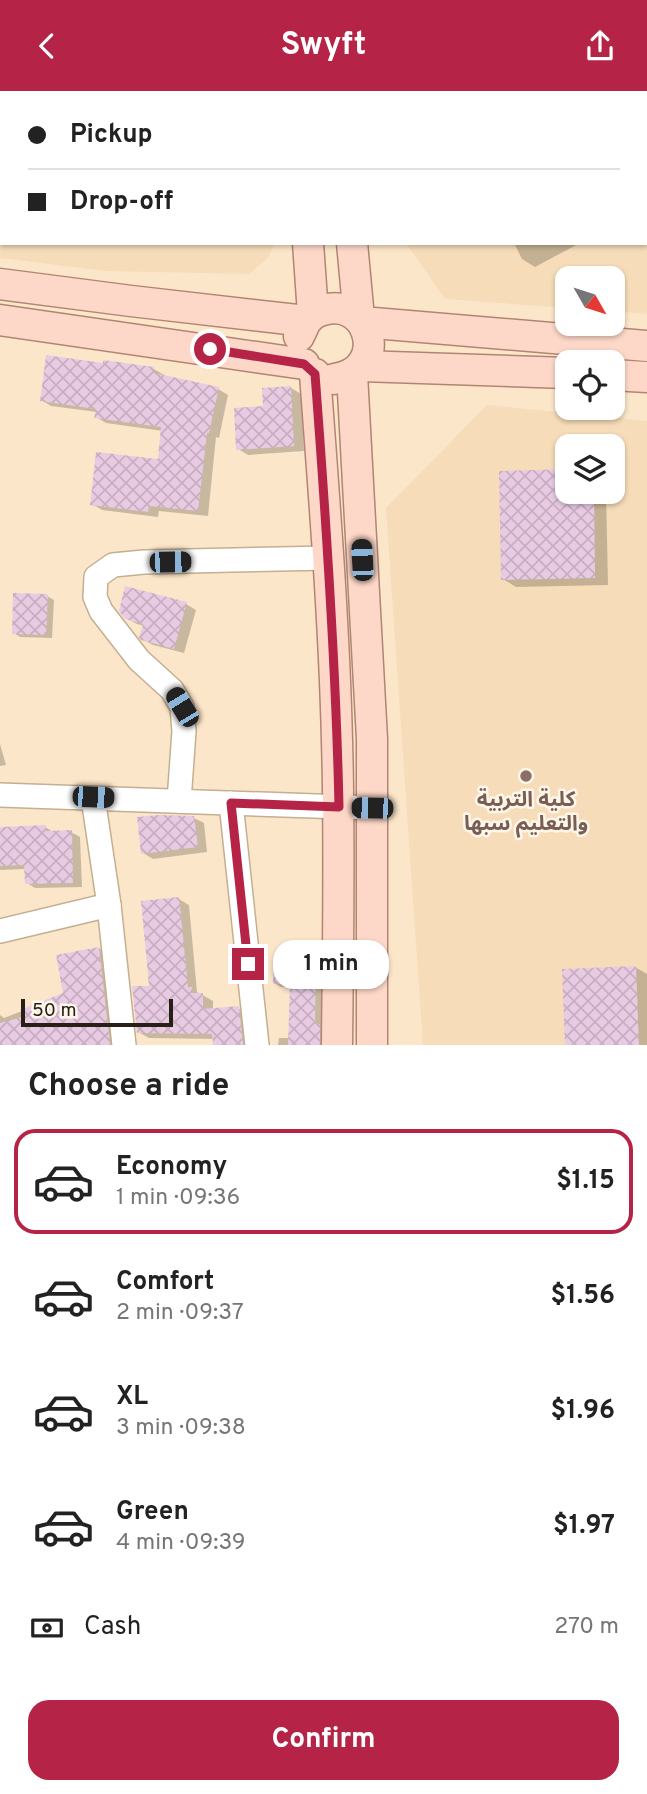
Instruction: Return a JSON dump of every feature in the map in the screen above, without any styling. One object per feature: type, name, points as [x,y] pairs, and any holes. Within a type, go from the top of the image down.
[{"type":"main road","points":[[308,245],[310,318]]},
{"type":"main road","points":[[352,245],[361,320]]},
{"type":"main road","points":[[0,284],[131,301],[310,318]]},
{"type":"main road","points":[[0,320],[309,369],[334,379],[344,378],[357,370],[367,356],[368,332],[361,320],[349,311],[324,309],[310,318],[300,331],[298,342],[299,353],[309,369],[328,558],[339,807],[337,1045]]},
{"type":"main road","points":[[361,320],[647,346]]},
{"type":"main road","points":[[357,370],[555,373]]},
{"type":"main road","points":[[357,370],[372,739],[372,1045]]},
{"type":"main road","points":[[625,376],[647,377]]},
{"type":"street","points":[[179,800],[184,731],[182,707],[172,690],[139,660],[101,611],[95,597],[96,577],[113,565],[144,562],[328,558]]},
{"type":"street","points":[[0,795],[372,808]]},
{"type":"street","points":[[93,797],[109,905],[124,1045]]},
{"type":"street","points":[[231,803],[257,1045]]},
{"type":"street","points":[[0,931],[109,905]]},
{"type":"shaded area","points":[[0,245],[274,245],[268,258],[249,274],[105,271],[0,258]]},
{"type":"shaded area","points":[[407,245],[647,245],[647,314],[625,312],[625,266],[555,266],[555,307],[445,299]]},
{"type":"shaded area","name":"كلية التربية والتعليم سبها","points":[[487,405],[555,412],[555,420],[647,421],[647,1045],[423,1045],[386,508]]},
{"type":"building","points":[[46,355],[154,367],[154,373],[219,387],[207,433],[198,511],[149,506],[148,512],[90,505],[96,452],[158,459],[161,427],[94,418],[96,409],[40,401]]},
{"type":"building","points":[[291,386],[294,446],[236,450],[234,408],[263,406],[262,388]]},
{"type":"building","points":[[555,469],[555,504],[594,504],[595,578],[501,580],[499,471]]},
{"type":"building","points":[[125,586],[187,602],[174,649],[139,638],[143,624],[125,619],[119,611]]},
{"type":"building","points":[[13,593],[48,594],[46,635],[12,634]]},
{"type":"building","points":[[194,816],[198,847],[141,854],[137,817]]},
{"type":"building","points":[[46,825],[46,831],[72,830],[73,883],[25,884],[24,865],[0,866],[0,827]]},
{"type":"building","points":[[179,897],[188,987],[192,987],[191,993],[203,993],[203,1009],[239,1006],[243,1045],[213,1045],[212,1034],[137,1033],[132,986],[149,986],[141,901]]},
{"type":"building","points":[[99,947],[110,1045],[0,1045],[0,1023],[23,1017],[20,1010],[63,993],[56,955]]},
{"type":"building","points":[[290,954],[316,954],[315,1024],[320,1024],[320,1045],[288,1045],[290,984],[273,984],[273,963],[290,963]]},
{"type":"building","points":[[636,966],[639,1045],[565,1045],[562,969]]},
{"type":"place","name":"كلية التربية والتعليم سبها","points":[[526,776]]},
{"type":"route","points":[[210,349],[304,364],[315,374],[328,558],[339,807],[231,803],[248,964]]}]
